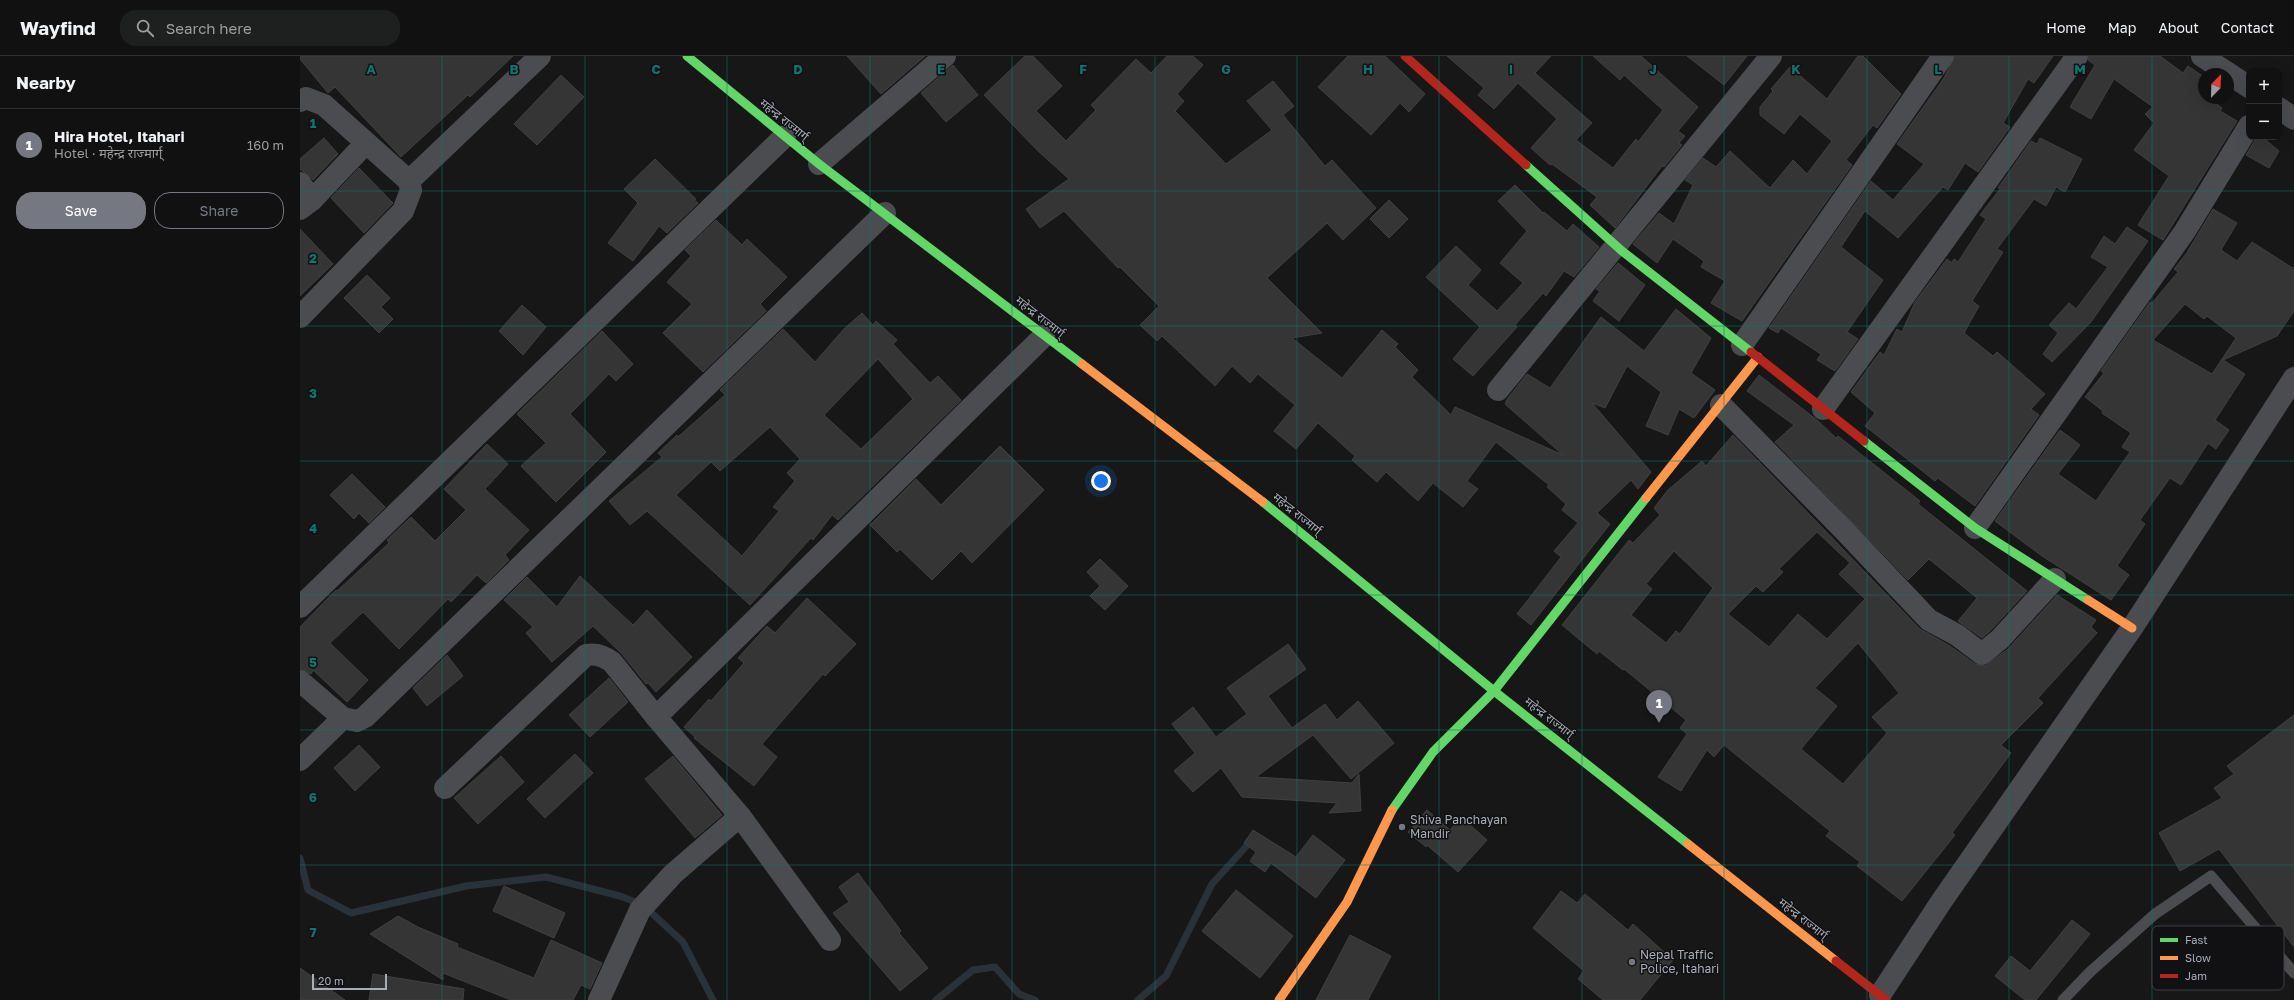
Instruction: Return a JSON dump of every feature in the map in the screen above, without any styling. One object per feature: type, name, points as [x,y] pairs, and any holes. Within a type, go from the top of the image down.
[{"type":"main road","name":"महेन्द्र राज्मार्ग्","points":[[687,56],[819,164],[1271,508],[1494,691],[1883,998]]},
{"type":"main road","points":[[1405,56],[1616,246],[1823,409],[1975,528],[2132,628]]},
{"type":"main road","points":[[1279,1000],[1346,902],[1392,810],[1433,752],[1494,691],[1721,405],[1750,351]]},
{"type":"street","points":[[409,181],[540,56]]},
{"type":"street","points":[[819,164],[945,56]]},
{"type":"street","points":[[1750,351],[1943,56]]},
{"type":"street","points":[[1823,409],[2077,56]]},
{"type":"street","points":[[2202,56],[2246,85]]},
{"type":"street","points":[[1498,390],[1616,246],[1761,59]]},
{"type":"street","points":[[300,101],[306,98],[324,105],[409,181],[411,190],[403,211],[300,317]]},
{"type":"street","points":[[2282,110],[2294,119]]},
{"type":"street","points":[[1975,528],[2185,231],[2246,131]]},
{"type":"street","points":[[300,607],[785,136]]},
{"type":"street","points":[[304,197],[366,143]]},
{"type":"street","points":[[300,681],[343,718],[357,721],[365,717],[885,213]]},
{"type":"street","points":[[656,717],[1044,336]]},
{"type":"street","points":[[1883,998],[1941,902],[2132,628],[2294,378]]},
{"type":"street","points":[[1721,405],[1842,528],[1929,620],[1957,635],[1982,654],[2000,639],[2055,579]]},
{"type":"street","points":[[445,788],[586,655],[599,655],[612,662],[656,717],[740,816],[830,940]]},
{"type":"street","points":[[300,760],[343,718]]},
{"type":"street","points":[[599,1000],[640,910],[673,874],[740,816]]},
{"type":"lane","points":[[2064,1000],[2090,972],[2155,914],[2211,876],[2254,926]]},
{"type":"lane","points":[[2284,960],[2294,972]]},
{"type":"building","points":[[300,56],[513,56],[470,97],[468,95],[401,157],[335,87],[328,93],[300,59]]},
{"type":"building","points":[[847,56],[925,56],[881,94]]},
{"type":"building","points":[[1025,56],[1033,56],[1062,86],[1036,111],[1066,141],[1096,110],[1091,105],[1136,59],[1151,73],[1167,56],[1193,56],[1203,65],[1177,94],[1184,101],[1175,111],[1226,164],[1272,130],[1247,101],[1273,81],[1294,106],[1283,115],[1325,166],[1332,160],[1376,208],[1343,240],[1327,223],[1267,278],[1322,333],[1292,338],[1342,378],[1382,330],[1398,344],[1395,347],[1418,370],[1412,377],[1451,415],[1455,407],[1563,455],[1505,404],[1508,398],[1527,374],[1550,388],[1601,317],[1644,351],[1676,309],[1711,338],[1691,373],[1715,390],[1694,418],[1679,409],[1668,435],[1646,426],[1661,392],[1627,366],[1605,408],[1592,403],[1651,472],[1638,489],[1631,480],[1597,513],[1610,524],[1531,625],[1517,614],[1561,557],[1554,551],[1578,523],[1562,510],[1566,504],[1547,487],[1549,485],[1496,442],[1467,481],[1478,489],[1463,507],[1433,483],[1418,501],[1386,472],[1377,482],[1352,460],[1355,456],[1318,423],[1296,449],[1274,431],[1295,405],[1258,374],[1250,383],[1232,366],[1215,386],[1162,336],[1157,341],[1140,325],[1159,306],[1120,267],[1118,268],[1064,211],[1040,228],[1026,209],[1069,179],[1038,151],[984,95]]},
{"type":"building","points":[[1348,56],[1385,56],[1425,94],[1409,112],[1400,103],[1371,135],[1318,87]]},
{"type":"building","points":[[1447,56],[1551,56],[1535,73],[1592,123],[1576,140],[1613,168],[1636,139],[1638,142],[1663,110],[1624,75],[1620,80],[1593,56],[1641,56],[1698,107],[1678,131],[1685,136],[1679,143],[1682,145],[1664,167],[1662,166],[1615,228],[1590,205],[1597,197],[1552,164],[1550,165],[1531,148],[1557,119],[1518,83],[1494,109],[1478,95],[1484,88]]},
{"type":"building","points":[[1687,56],[1747,56],[1724,85]]},
{"type":"building","points":[[1858,56],[1863,56],[1901,94],[1877,128],[1873,125],[1846,160],[1852,165],[1742,321],[1711,303],[1725,281],[1701,267],[1704,261],[1673,239],[1657,263],[1633,244],[1659,213],[1674,224],[1693,185],[1685,180],[1703,158],[1716,167],[1730,151],[1770,188],[1793,160],[1807,174],[1832,141],[1800,114],[1784,134],[1760,115],[1760,107],[1773,91],[1771,89],[1790,67],[1827,99]]},
{"type":"building","points":[[1955,56],[2053,56],[2034,83],[2028,79],[2003,123],[2010,127],[1978,172],[1965,163],[1948,190],[1943,187],[1898,238],[1865,211],[1841,247],[1883,280],[1847,332],[1858,339],[1835,371],[1817,360],[1821,354],[1781,328],[1778,333],[1769,328],[1871,181],[1893,200],[1924,164],[1897,144],[1944,78]]},
{"type":"building","points":[[2089,56],[2160,56],[2183,73],[2188,66],[2198,73],[2198,104],[2216,104],[2222,108],[2220,111],[2237,121],[2163,240],[2138,225],[2169,176],[2134,150],[2154,123],[2145,114],[2153,107],[2114,79],[2091,119],[2070,107],[2095,65],[2088,60]]},
{"type":"building","points":[[953,65],[978,95],[946,122],[921,93]]},
{"type":"building","points":[[561,75],[584,97],[537,145],[514,124]]},
{"type":"building","points":[[324,138],[338,154],[313,180],[300,169],[300,159]]},
{"type":"building","points":[[2040,138],[2082,159],[2065,192],[2056,187],[2046,206],[2034,199],[1997,249],[2003,252],[1972,301],[1979,306],[1964,333],[1993,356],[1997,352],[2045,394],[2031,409],[2039,415],[1975,506],[1938,478],[1935,481],[1865,426],[1875,413],[1851,392],[1880,352],[1884,355],[1897,329],[1902,332],[1915,302],[1947,259],[1952,263],[1954,259],[1958,262],[1986,219],[1980,215],[2000,189],[1998,188],[2031,141],[2037,144]]},
{"type":"building","points":[[2255,140],[2266,140],[2279,151],[2269,168],[2246,155]]},
{"type":"building","points":[[655,159],[696,199],[694,200],[698,203],[667,233],[659,226],[633,261],[608,243],[638,203],[624,189]]},
{"type":"building","points":[[359,168],[393,203],[364,233],[331,198]]},
{"type":"building","points":[[1515,185],[1543,213],[1544,212],[1567,231],[1573,224],[1599,247],[1574,277],[1564,271],[1546,296],[1543,293],[1515,325],[1517,327],[1473,376],[1453,359],[1480,327],[1426,277],[1456,246],[1481,270],[1468,285],[1497,311],[1523,283],[1500,263],[1527,231],[1498,201]]},
{"type":"building","points":[[1389,200],[1408,219],[1389,238],[1370,219]]},
{"type":"building","points":[[2213,209],[2237,223],[2221,250],[2237,261],[2252,242],[2294,269],[2294,311],[2277,336],[2223,360],[2245,374],[2215,420],[2229,430],[2216,449],[2208,443],[2181,485],[2170,478],[2140,520],[2145,524],[2117,566],[2129,575],[2111,600],[2042,556],[1995,521],[2060,430],[2080,445],[2058,474],[2096,501],[2130,452],[2122,447],[2131,433],[2102,413],[2103,411],[2085,397],[2104,373],[2101,371],[2150,302],[2152,303],[2178,272],[2174,269],[2186,254]],"holes":[[[2185,304],[2204,319],[2207,316],[2236,338],[2212,374],[2153,340]]]},
{"type":"building","points":[[716,220],[742,245],[747,239],[787,277],[760,304],[766,311],[703,372],[663,333],[692,304],[667,282],[691,256],[685,250]]},
{"type":"building","points":[[2127,227],[2148,241],[2091,322],[2052,362],[2043,354],[2058,333],[2049,325],[2069,303],[2076,309],[2108,267],[2091,257],[2104,236],[2115,244]]},
{"type":"building","points":[[300,229],[333,264],[300,296]]},
{"type":"building","points":[[1618,263],[1645,285],[1619,321],[1593,301],[1600,291],[1596,289]]},
{"type":"building","points":[[367,275],[390,298],[381,307],[393,319],[379,333],[344,298]]},
{"type":"building","points":[[522,305],[546,327],[523,355],[499,331]]},
{"type":"building","points":[[862,313],[873,325],[876,321],[897,340],[893,344],[930,383],[938,376],[961,400],[838,520],[832,515],[813,540],[811,538],[750,605],[647,511],[630,525],[609,501],[662,457],[658,453],[725,395],[720,390],[783,329],[815,362],[844,329]],"holes":[[[878,359],[913,399],[861,449],[824,415]],[[770,427],[800,459],[787,473],[795,481],[773,507],[779,511],[742,556],[676,495],[711,462],[720,471]]]},
{"type":"building","points":[[602,331],[633,364],[616,381],[609,374],[570,414],[606,452],[556,502],[521,466],[546,443],[517,414]]},
{"type":"building","points":[[1759,375],[1817,420],[1836,438],[1838,436],[1920,501],[1918,504],[2027,591],[1982,638],[1958,621],[1977,598],[1929,559],[1908,580],[1775,442],[1794,425],[1747,391]]},
{"type":"building","points":[[1733,435],[1920,629],[1950,646],[1975,664],[1985,666],[2008,649],[2057,595],[2096,620],[2091,627],[2097,633],[2038,698],[2043,703],[2001,745],[2011,753],[1952,833],[1955,835],[1902,901],[1857,866],[1860,862],[1826,836],[1830,831],[1724,745],[1714,757],[1707,750],[1681,791],[1658,777],[1687,734],[1680,728],[1686,720],[1624,669],[1623,670],[1599,651],[1597,654],[1562,625],[1629,540],[1633,543],[1660,515],[1654,508],[1668,490],[1702,461],[1706,466]],"holes":[[[1817,532],[1850,563],[1839,574],[1865,599],[1827,639],[1798,614],[1769,647],[1728,614],[1756,586],[1763,592],[1783,572],[1779,569]],[[1674,551],[1713,588],[1680,634],[1676,631],[1666,643],[1631,615],[1652,589],[1646,584]],[[1858,643],[1899,693],[1872,717],[1887,733],[1843,784],[1801,749],[1837,706],[1815,688]]]},
{"type":"building","points":[[487,444],[508,464],[485,489],[529,530],[505,555],[509,560],[486,583],[477,575],[451,602],[448,599],[399,649],[363,612],[330,643],[368,680],[347,702],[313,670],[311,674],[300,669],[300,627],[336,590],[337,591],[389,543],[387,540],[411,517],[435,541],[466,510],[444,489]]},
{"type":"building","points":[[1000,446],[1044,490],[972,563],[961,551],[932,580],[900,549],[897,552],[870,525],[916,479],[941,505]]},
{"type":"building","points":[[352,474],[385,507],[369,523],[359,513],[354,519],[330,495]]},
{"type":"building","points":[[1100,559],[1128,586],[1105,610],[1090,596],[1100,586],[1087,572]]},
{"type":"building","points":[[580,576],[633,625],[647,610],[692,657],[656,692],[648,683],[646,684],[622,654],[593,626],[552,662],[526,633],[533,627],[504,600],[527,577],[557,607]]},
{"type":"building","points":[[807,598],[856,644],[825,676],[823,674],[762,744],[777,757],[754,786],[694,738],[695,737],[684,727],[709,699],[711,701],[744,663],[738,658],[767,626],[775,633]]},
{"type":"building","points":[[1288,644],[1306,669],[1268,696],[1292,728],[1325,704],[1337,720],[1358,701],[1394,743],[1351,779],[1313,735],[1256,777],[1352,783],[1359,774],[1361,811],[1329,813],[1337,803],[1242,797],[1221,768],[1193,792],[1174,771],[1195,753],[1172,724],[1193,707],[1216,737],[1247,714],[1227,688]]},
{"type":"building","points":[[447,655],[463,676],[427,706],[413,688]]},
{"type":"building","points":[[609,678],[628,702],[590,737],[569,715]]},
{"type":"building","points":[[2294,715],[2294,947],[2284,934],[2284,926],[2278,926],[2219,849],[2180,871],[2159,833],[2222,798],[2214,788],[2234,774],[2227,766]]},
{"type":"building","points":[[359,745],[380,767],[355,791],[334,768]]},
{"type":"building","points":[[575,754],[593,773],[545,818],[527,799]]},
{"type":"building","points":[[501,756],[524,782],[478,824],[454,798]]},
{"type":"building","points":[[673,756],[722,815],[695,838],[645,779]]},
{"type":"building","points":[[1427,810],[1450,830],[1461,817],[1487,840],[1458,872],[1427,845],[1426,847],[1408,832]]},
{"type":"building","points":[[1253,830],[1296,857],[1313,835],[1345,860],[1316,898],[1271,863],[1265,872],[1250,861],[1256,852],[1244,843]]},
{"type":"building","points":[[858,873],[901,931],[899,933],[928,968],[900,991],[833,913],[849,902],[839,887]]},
{"type":"building","points":[[504,886],[565,913],[554,938],[493,911]]},
{"type":"building","points":[[1236,890],[1293,936],[1260,978],[1202,931]]},
{"type":"building","points":[[1561,891],[1577,903],[1585,894],[1628,930],[1633,924],[1673,960],[1640,1000],[1603,1000],[1578,979],[1584,971],[1533,928]]},
{"type":"building","points":[[398,916],[418,927],[458,944],[457,947],[534,978],[551,940],[602,963],[590,989],[581,985],[573,1000],[511,1000],[443,973],[443,980],[370,934]]},
{"type":"building","points":[[2072,920],[2090,934],[2036,1000],[2025,1000],[1995,976],[2011,956],[2030,971]]},
{"type":"building","points":[[1350,935],[1391,956],[1368,1000],[1316,1000]]},
{"type":"building","points":[[300,968],[345,1000],[300,1000]]},
{"type":"building","points":[[373,974],[464,989],[463,1000],[369,1000]]},
{"type":"waterway","points":[[1138,1000],[1166,976],[1212,884],[1252,840]]},
{"type":"waterway","points":[[300,858],[308,890],[351,913],[466,886],[546,877],[620,896],[643,905],[683,942],[713,1000]]},
{"type":"waterway","points":[[936,1000],[973,970],[995,967],[1019,994],[1035,1000]]},
{"type":"traffic: fast","points":[[687,56],[819,164],[1082,364]]},
{"type":"traffic: fast","points":[[1526,165],[1622,251],[1751,352]]},
{"type":"traffic: fast","points":[[1864,441],[1975,528],[2088,600]]},
{"type":"traffic: fast","points":[[1392,810],[1433,752],[1494,691],[1646,498]]},
{"type":"traffic: fast","points":[[1263,502],[1494,691],[1688,844]]},
{"type":"traffic: slow","points":[[1646,498],[1758,357]]},
{"type":"traffic: slow","points":[[1082,364],[1263,502]]},
{"type":"traffic: slow","points":[[2088,600],[2132,628]]},
{"type":"traffic: slow","points":[[1279,1000],[1347,902],[1392,810]]},
{"type":"traffic: slow","points":[[1688,844],[1836,961]]},
{"type":"traffic: jam","points":[[1405,56],[1526,165]]},
{"type":"traffic: jam","points":[[1751,352],[1864,441]]},
{"type":"traffic: jam","points":[[1836,961],[1886,1000]]},
{"type":"place","name":"Hira Hotel, Itahari","points":[[1659,723]]},
{"type":"place","name":"Shiva Panchayan Mandir","points":[[1402,827]]},
{"type":"place","name":"Nepal Traffic Police, Itahari","points":[[1632,962]]}]
